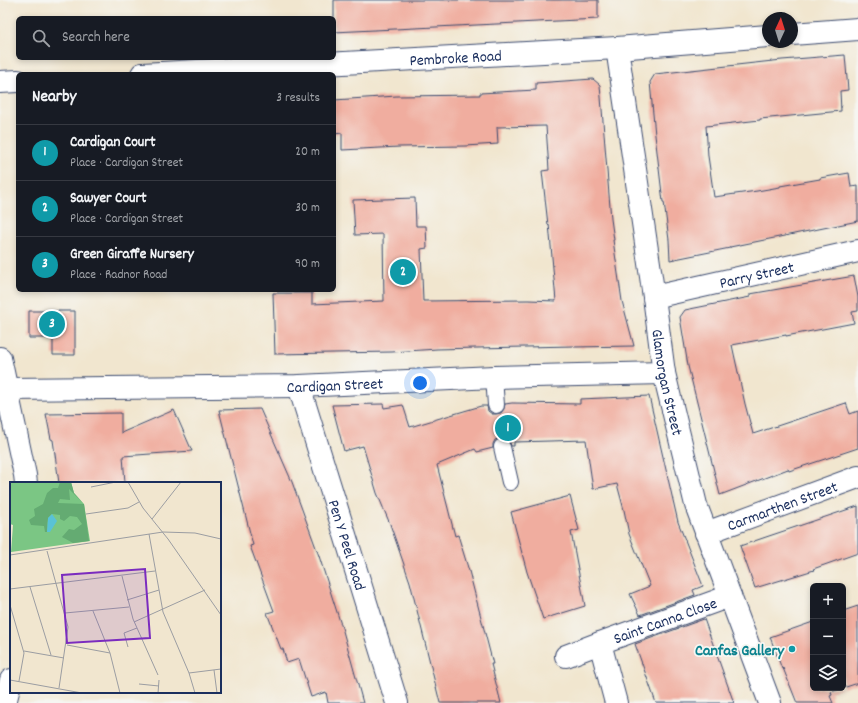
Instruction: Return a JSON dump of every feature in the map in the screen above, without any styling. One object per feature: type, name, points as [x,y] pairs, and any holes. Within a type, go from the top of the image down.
[{"type":"street","points":[[798,34],[858,29]]},
{"type":"street","name":"Pembroke Road","points":[[179,72],[617,48],[762,36]]},
{"type":"street","name":"Glamorgan Street","points":[[617,48],[664,373],[696,505],[770,703]]},
{"type":"street","points":[[0,82],[16,81]]},
{"type":"street","name":"Parry Street","points":[[654,297],[858,251]]},
{"type":"street","points":[[0,358],[26,482]]},
{"type":"street","name":"Cardigan Street","points":[[7,389],[299,386],[494,377],[664,373]]},
{"type":"street","name":"Pen Y Peel Road","points":[[299,386],[397,703]]},
{"type":"street","name":"Carmarthen Street","points":[[706,533],[858,478]]},
{"type":"street","name":"Saint Canna Close","points":[[566,656],[730,596]]},
{"type":"street","name":"Saint Canna Close","points":[[600,643],[616,703]]},
{"type":"street","points":[[5,703],[10,684]]},
{"type":"lane","points":[[494,377],[496,405]]},
{"type":"lane","points":[[502,447],[510,482]]},
{"type":"building","points":[[334,0],[598,0],[598,19],[336,32],[336,16],[334,16]]},
{"type":"building","points":[[845,55],[848,90],[840,91],[841,111],[706,126],[708,156],[714,197],[780,187],[849,173],[851,187],[858,186],[858,221],[670,260],[669,240],[663,202],[650,82],[655,74],[782,60]]},
{"type":"building","points":[[593,79],[600,85],[613,240],[622,301],[634,346],[476,348],[392,352],[275,354],[273,293],[312,293],[312,304],[384,301],[383,234],[355,235],[353,200],[415,198],[416,226],[426,226],[427,248],[421,249],[423,301],[556,301],[549,224],[548,225],[542,171],[549,170],[546,126],[497,127],[498,144],[465,146],[342,150],[342,133],[336,134],[336,100],[397,96],[480,95],[480,93],[536,90],[536,83]]},
{"type":"building","points":[[854,276],[858,297],[858,311],[852,312],[854,323],[732,345],[753,434],[846,403],[850,414],[858,411],[858,448],[789,471],[788,469],[720,495],[688,366],[680,317],[685,310],[750,297],[750,294]]},
{"type":"building","points":[[29,311],[75,311],[75,355],[53,355],[53,338],[29,338]]},
{"type":"building","points":[[649,396],[678,522],[703,586],[693,590],[695,595],[640,615],[630,594],[650,586],[629,534],[617,484],[593,489],[586,440],[514,442],[514,446],[511,446],[509,440],[500,438],[495,440],[493,448],[477,452],[475,449],[437,465],[455,536],[458,535],[469,571],[493,664],[491,664],[501,703],[440,703],[410,582],[390,524],[377,493],[363,446],[344,451],[332,405],[383,404],[384,408],[403,405],[410,427],[481,406],[487,406],[488,411],[492,414],[496,414],[501,413],[505,404],[512,403],[580,404],[580,399]]},
{"type":"building","points":[[260,409],[292,482],[319,556],[343,631],[363,703],[328,703],[326,692],[311,697],[299,659],[287,663],[283,649],[281,649],[267,613],[274,611],[250,546],[253,545],[219,410]]},
{"type":"building","points":[[174,410],[192,451],[123,456],[125,482],[59,482],[53,440],[51,439],[46,414],[121,413],[121,433]]},
{"type":"building","points":[[570,496],[579,530],[571,532],[585,606],[543,619],[527,572],[511,512]]},
{"type":"building","points":[[858,506],[858,553],[813,569],[814,570],[755,588],[740,546]]},
{"type":"building","points":[[858,606],[858,683],[846,687],[846,610]]},
{"type":"building","points":[[704,619],[734,703],[656,703],[635,644]]},
{"type":"building","points":[[810,623],[810,691],[834,691],[831,692],[832,695],[830,696],[833,703],[797,703],[770,637]]},
{"type":"place","name":"Sawyer Court","points":[[403,272]]},
{"type":"place","name":"Green Giraffe Nursery","points":[[52,324]]},
{"type":"place","name":"Cardigan Court","points":[[508,428]]},
{"type":"place","name":"Canfas Gallery","points":[[792,649]]}]
